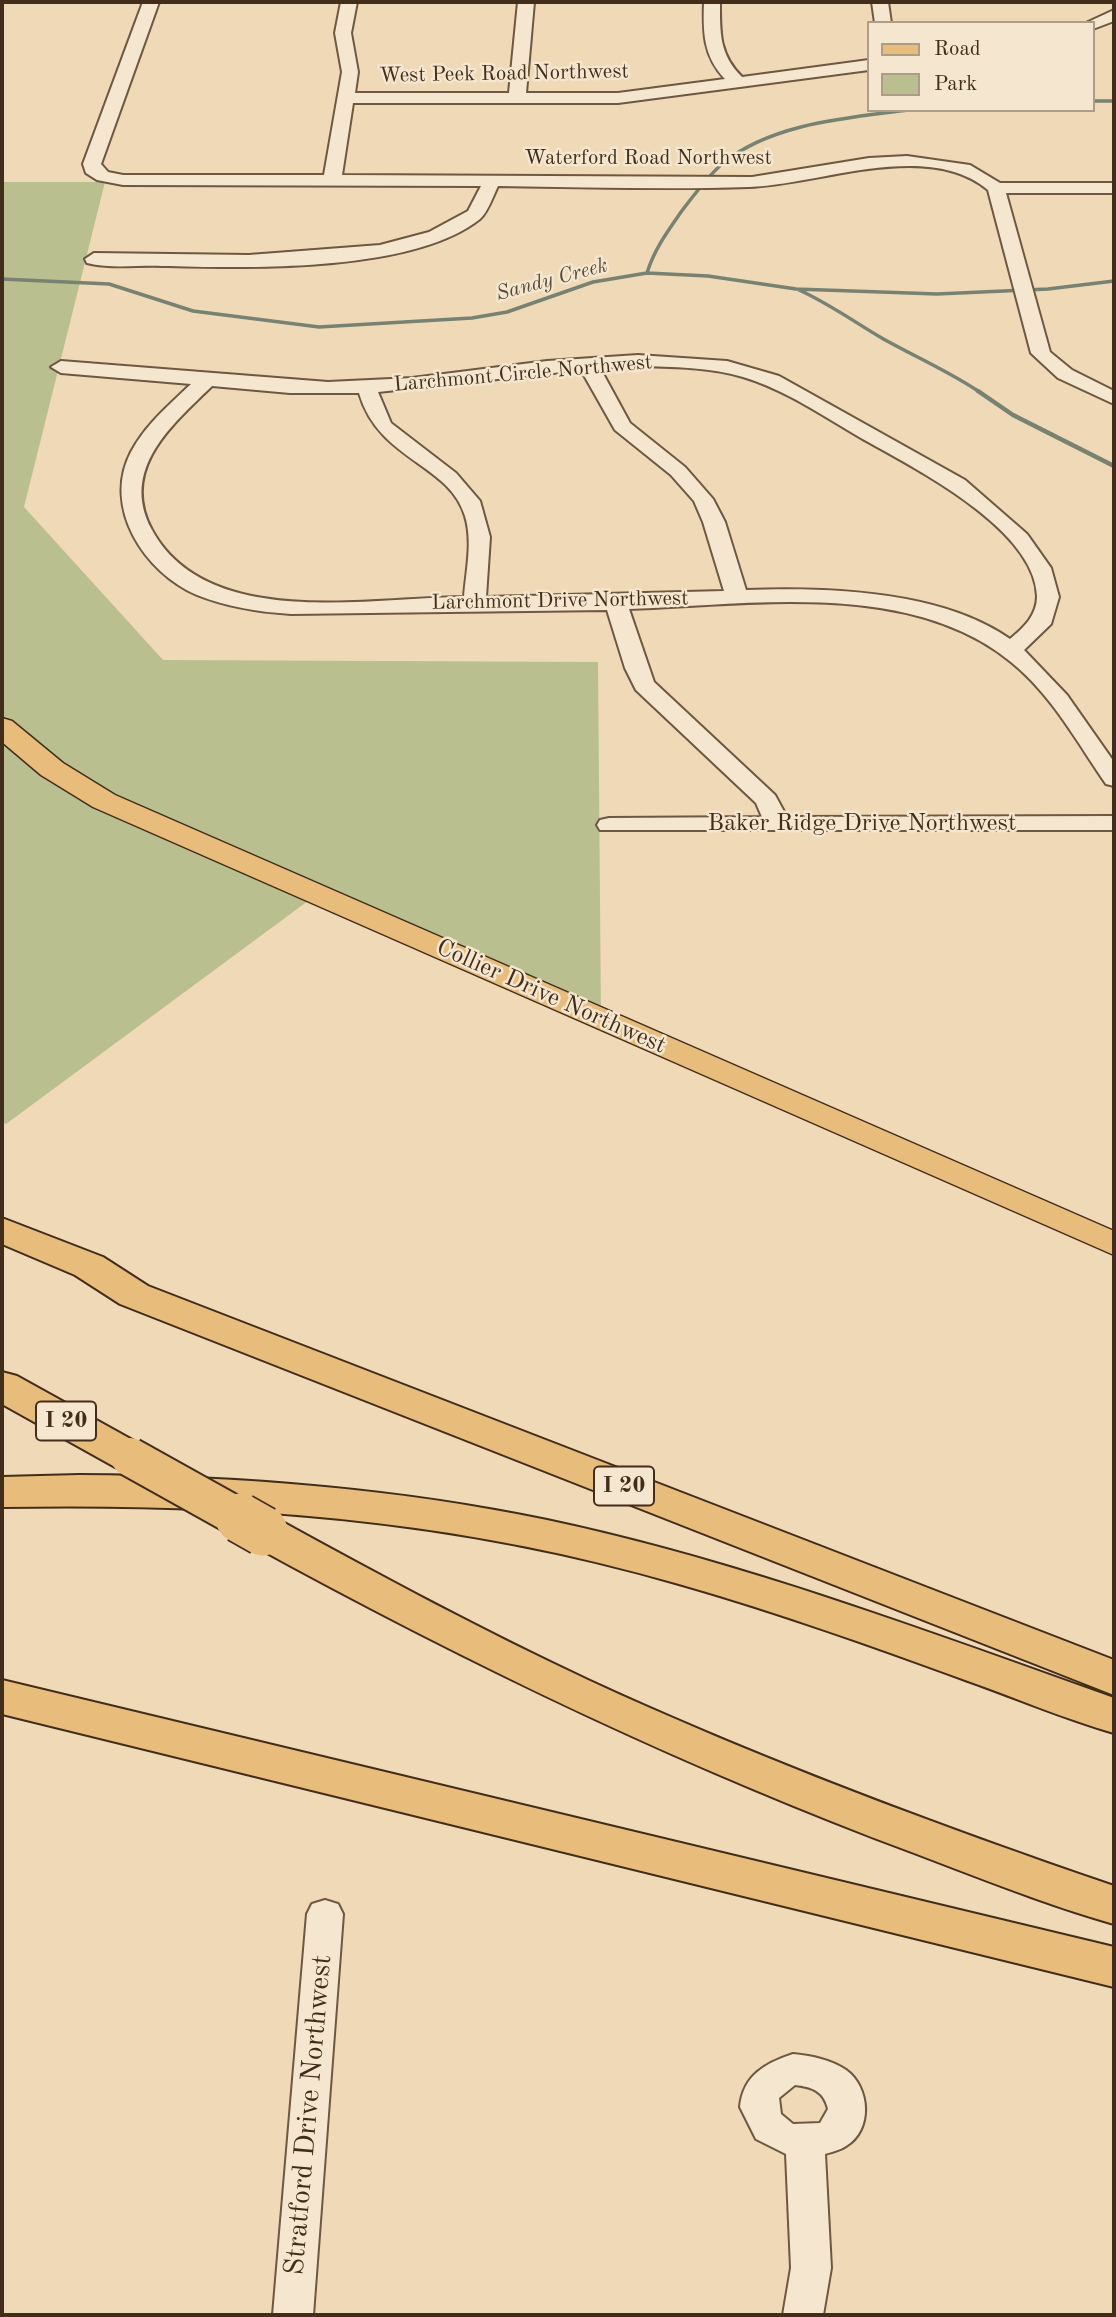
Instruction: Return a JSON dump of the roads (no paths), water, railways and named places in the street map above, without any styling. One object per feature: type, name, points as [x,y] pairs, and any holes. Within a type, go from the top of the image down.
[{"type":"highway","points":[[2,1230],[89,1266],[134,1295]]},
{"type":"highway","name":"I 20","points":[[2,1244],[1114,1678]]},
{"type":"highway","name":"I 20","points":[[2,1386],[263,1531],[480,1646],[682,1741],[906,1831],[1114,1905]]},
{"type":"highway","points":[[2,1492],[129,1490],[247,1496],[388,1510],[538,1535],[621,1552],[739,1585],[1114,1716]]},
{"type":"highway","points":[[2,1698],[1114,1967]]},
{"type":"highway","points":[[2,1724],[122,1737],[285,1767]]},
{"type":"main road","name":"Collier Drive Northwest","points":[[2,727],[52,769],[104,801],[1114,1244]]},
{"type":"street","name":"Waterford Road Northwest","points":[[151,2],[92,169],[96,173],[123,180],[752,182],[869,163],[907,161],[964,169],[984,178],[996,188]]},
{"type":"street","points":[[331,181],[350,72],[343,33],[349,2]]},
{"type":"street","points":[[517,99],[526,2]]},
{"type":"street","points":[[712,2],[714,55],[718,64],[738,82]]},
{"type":"street","points":[[880,2],[883,21]]},
{"type":"street","points":[[1095,23],[1114,15]]},
{"type":"street","name":"West Peek Road Northwest","points":[[347,98],[618,97],[867,65]]},
{"type":"street","points":[[94,259],[305,260],[382,251],[430,238],[464,222],[486,201],[492,181]]},
{"type":"street","points":[[1114,188],[996,188],[1041,353],[1050,365],[1060,372],[1114,398]]},
{"type":"street","name":"Larchmont Circle Northwest","points":[[61,368],[131,371],[285,387],[367,387],[588,365],[683,361],[728,367],[769,378],[801,391],[880,440],[1029,517]]},
{"type":"street","points":[[588,365],[622,426],[678,471],[703,499],[714,522],[736,595]]},
{"type":"street","name":"Larchmont Drive Northwest","points":[[207,380],[154,432],[139,456],[132,479],[131,497],[138,525],[160,561],[174,574],[203,591],[226,598],[276,606],[474,602],[616,603],[736,595],[809,595],[903,606],[964,624],[1013,649],[1042,676],[1114,779]]},
{"type":"street","points":[[367,387],[373,409],[386,429],[444,475],[473,508],[479,539],[474,602]]},
{"type":"street","points":[[616,603],[636,668],[645,685],[766,800],[778,824]]},
{"type":"street","points":[[1013,649],[1054,635]]},
{"type":"street","name":"Baker Ridge Drive Northwest","points":[[609,825],[1114,823]]},
{"type":"street","name":"Stratford Drive Northwest","points":[[293,2315],[325,1914]]},
{"type":"street","points":[[803,2315],[811,2268],[805,2142]]},
{"type":"waterway","points":[[1095,101],[1114,101]]},
{"type":"waterway","points":[[647,273],[661,241],[676,219],[723,163],[764,139],[787,131],[811,124],[892,112]]},
{"type":"waterway","name":"Sandy Creek","points":[[2,279],[109,284],[193,311],[319,327],[472,318],[507,312],[593,282],[647,273]]},
{"type":"waterway","name":"Sandy Creek","points":[[647,273],[708,276],[796,289],[937,294],[1048,289],[1114,281]]},
{"type":"waterway","points":[[799,290],[980,393]]},
{"type":"waterway","points":[[980,393],[1013,415],[1114,466]]}]
